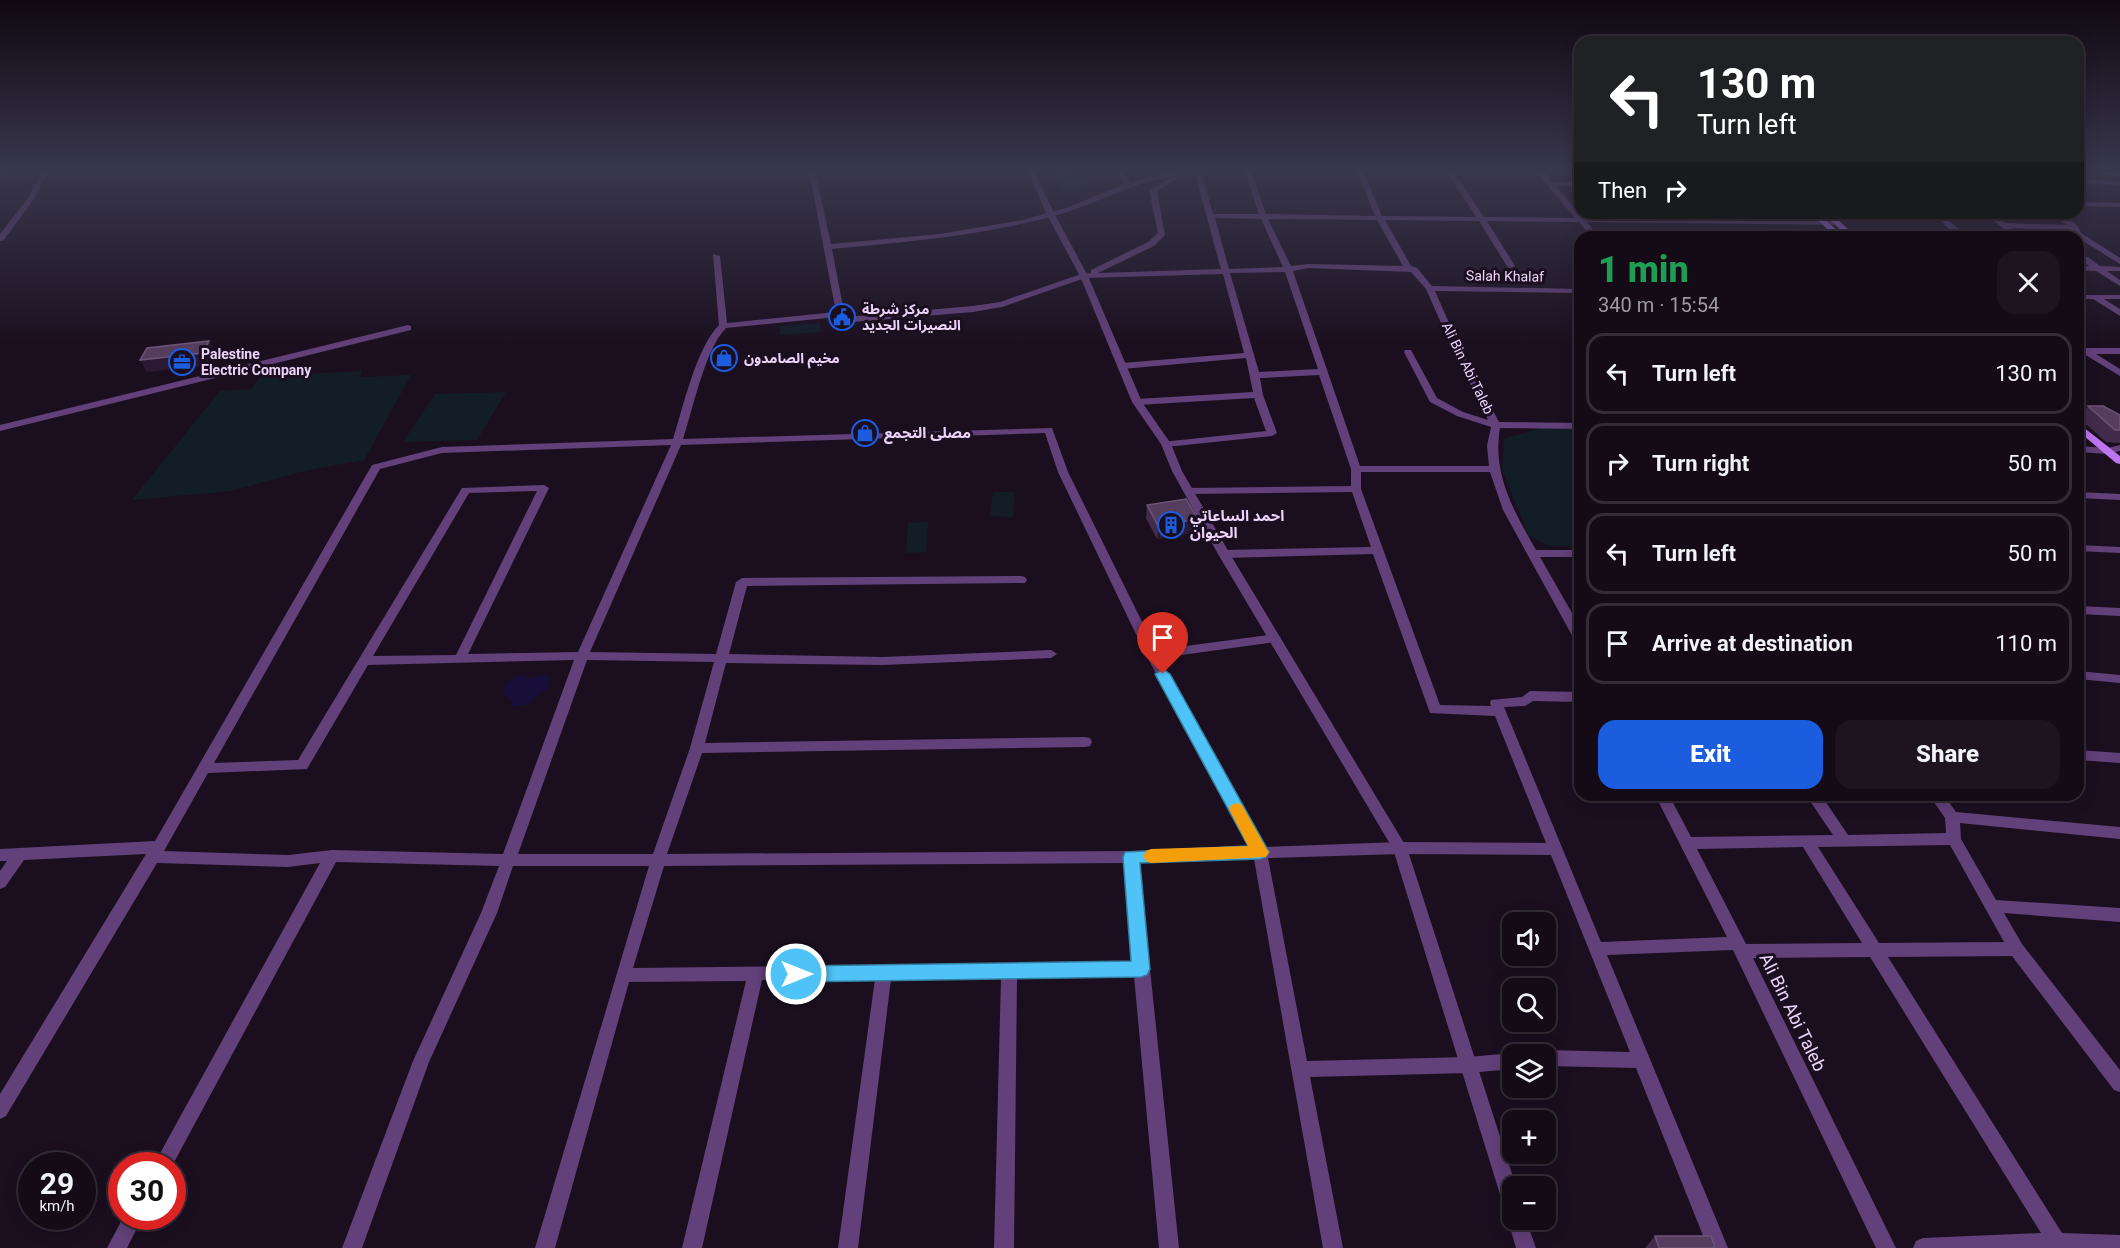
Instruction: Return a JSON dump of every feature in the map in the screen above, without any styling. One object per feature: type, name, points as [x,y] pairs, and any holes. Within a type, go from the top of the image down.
[{"type":"main road","points":[[2084,434],[2120,460]]},
{"type":"street","points":[[824,229],[841,320],[973,309],[1002,304],[1084,276],[1151,244],[1162,233],[1161,229]]},
{"type":"street","points":[[828,248],[976,229]]},
{"type":"street","points":[[1059,229],[1084,276],[1137,402],[1166,444],[1177,471],[1224,554],[1400,848],[1503,1176]]},
{"type":"street","points":[[1166,444],[1272,433],[1258,394],[1255,375],[1215,229]]},
{"type":"street","points":[[1270,229],[1288,269],[1356,469],[1356,489],[1376,550],[1435,710],[1499,711]]},
{"type":"street","name":"Ali Bin Abi Taleb","points":[[1386,229],[1408,268],[1414,270],[1430,288],[1457,350],[1496,425],[1492,446],[1494,469],[1508,510],[1574,629]]},
{"type":"street","points":[[1489,229],[1511,266]]},
{"type":"street","points":[[2084,238],[2120,262]]},
{"type":"street","points":[[716,256],[723,326]]},
{"type":"street","points":[[2085,259],[2120,284]]},
{"type":"street","points":[[1084,276],[1288,269],[1308,266],[1408,268]]},
{"type":"street","points":[[2084,268],[2120,269]]},
{"type":"street","name":"Salah Khalaf","points":[[1430,288],[1574,291]]},
{"type":"street","points":[[2084,297],[2120,297]]},
{"type":"street","points":[[2094,297],[2120,313]]},
{"type":"street","points":[[352,1248],[421,1060],[489,913],[582,656],[677,444],[702,364],[714,335],[723,326],[841,314]]},
{"type":"street","points":[[0,428],[408,328]]},
{"type":"street","points":[[2084,351],[2120,351]]},
{"type":"street","points":[[1408,352],[1433,400],[1460,414],[1496,425],[1574,426]]},
{"type":"street","points":[[2084,352],[2120,373]]},
{"type":"street","points":[[1122,366],[1249,355]]},
{"type":"street","points":[[1255,375],[1323,372]]},
{"type":"street","points":[[1137,402],[1258,394]]},
{"type":"street","points":[[0,1110],[156,852],[376,468],[442,450],[1049,430],[1063,472],[1152,655],[1260,852],[1333,1248]]},
{"type":"street","points":[[2084,449],[2108,451],[2120,448]]},
{"type":"street","points":[[1356,469],[1494,469]]},
{"type":"street","points":[[204,768],[302,765],[466,490],[544,488],[460,659]]},
{"type":"street","points":[[1189,491],[1356,489]]},
{"type":"street","points":[[2084,495],[2120,497]]},
{"type":"street","points":[[2084,548],[2120,550]]},
{"type":"street","points":[[1224,554],[1376,550]]},
{"type":"street","points":[[1531,554],[1574,553]]},
{"type":"street","points":[[545,1248],[623,975],[658,861],[697,748],[742,582],[1021,580]]},
{"type":"street","points":[[2084,610],[2120,612]]},
{"type":"street","points":[[1152,655],[1275,638]]},
{"type":"street","points":[[363,662],[582,656],[883,660],[1051,654]]},
{"type":"street","points":[[2084,676],[2120,679]]},
{"type":"street","points":[[1574,697],[1530,696],[1525,701],[1496,703],[1718,1248]]},
{"type":"street","points":[[697,748],[1085,742]]},
{"type":"street","points":[[2084,755],[2120,758]]},
{"type":"street","name":"Ali Bin Abi Taleb","points":[[1665,801],[1740,947],[1886,1248]]},
{"type":"street","points":[[1817,801],[1844,840]]},
{"type":"street","points":[[1940,801],[1952,817],[1954,839],[2016,949],[2120,1084]]},
{"type":"street","points":[[1952,817],[2120,833]]},
{"type":"street","points":[[1686,843],[1954,839]]},
{"type":"street","points":[[1806,840],[2056,1242]]},
{"type":"street","points":[[0,855],[156,852],[288,861],[332,856],[658,861],[1131,857],[1400,848],[1554,849]]},
{"type":"street","points":[[0,883],[20,854]]},
{"type":"street","points":[[170,1152],[332,856]]},
{"type":"street","points":[[1131,857],[1169,1248]]},
{"type":"street","points":[[1991,906],[2120,915]]},
{"type":"street","points":[[1597,949],[1740,947],[2016,949]]},
{"type":"street","points":[[623,975],[885,974],[1141,969]]},
{"type":"street","points":[[1004,1248],[1009,972]]},
{"type":"street","points":[[848,1248],[885,974]]},
{"type":"street","points":[[692,1248],[755,975]]},
{"type":"street","points":[[1556,1058],[1640,1060]]},
{"type":"street","points":[[1300,1069],[1468,1065],[1502,1062]]},
{"type":"street","points":[[117,1248],[127,1230]]},
{"type":"street","points":[[1520,1230],[1526,1248]]},
{"type":"street","points":[[1923,1248],[2056,1242],[2120,1245]]},
{"type":"shaded area","points":[[820,323],[821,332],[780,335],[780,326]]},
{"type":"shaded area","points":[[362,371],[360,377],[411,375],[364,460],[304,471],[231,491],[132,500],[220,391],[251,389],[261,376]]},
{"type":"shaded area","points":[[506,392],[477,440],[403,442],[435,394]]},
{"type":"shaded area","points":[[1540,428],[1574,429],[1574,546],[1551,546],[1529,536],[1502,470],[1504,439]]},
{"type":"shaded area","points":[[993,492],[1015,492],[1013,517],[990,516]]},
{"type":"shaded area","points":[[928,522],[926,552],[906,553],[908,523]]},
{"type":"shaded area","points":[[525,674],[525,677],[531,679],[545,675],[550,679],[549,687],[524,706],[511,706],[512,701],[503,693],[505,686],[510,680]]},
{"type":"building","points":[[209,341],[203,353],[140,360],[147,348]]},
{"type":"building","points":[[2088,406],[2103,406],[2120,415],[2120,430],[2115,430]]},
{"type":"building","points":[[1186,499],[1198,519],[1158,526],[1147,505]]},
{"type":"building","points":[[1655,1236],[1711,1236],[1715,1248],[1659,1248]]},
{"type":"slow traffic","points":[[1151,856],[1260,852],[1237,809]]},
{"type":"place","name":"مركز شرطة النصيرات الجديد","points":[[842,317]]},
{"type":"place","name":"مخيم الصامدون","points":[[724,358]]},
{"type":"place","name":"Palestine Electric Company","points":[[182,362]]},
{"type":"place","name":"مصلى التجمع","points":[[865,433]]},
{"type":"place","name":"احمد الساعاتي الحيوان","points":[[1171,525]]},
{"type":"route","points":[[796,974],[1141,969],[1131,857],[1260,852],[1163,674]]}]
